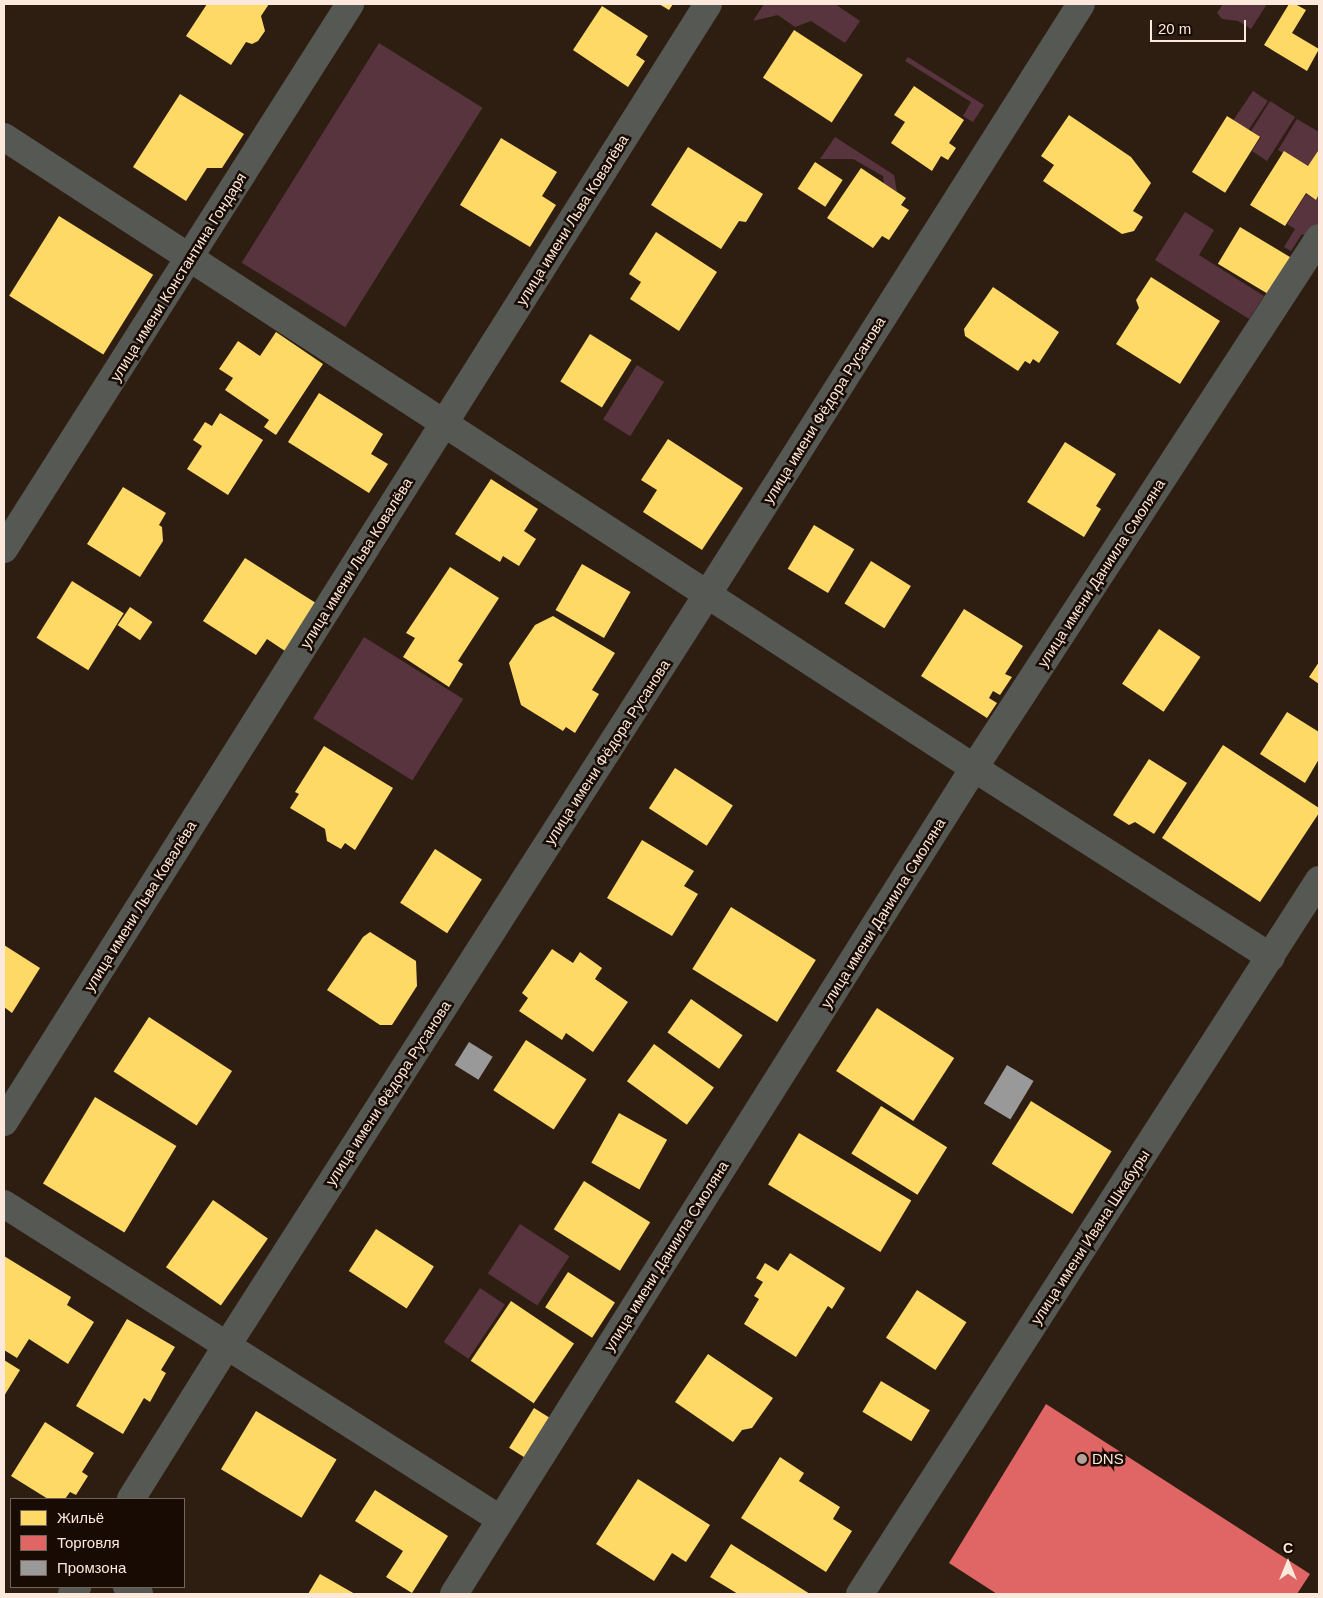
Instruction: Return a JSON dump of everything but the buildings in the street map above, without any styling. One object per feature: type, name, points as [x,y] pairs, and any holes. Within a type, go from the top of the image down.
[{"type":"street","name":"улица имени Константина Гондаря","points":[[4,549],[350,4]]},
{"type":"street","name":"улица имени Льва Ковалёва","points":[[4,1122],[708,4]]},
{"type":"street","name":"улица имени Фёдора Русанова","points":[[132,1498],[1081,4]]},
{"type":"street","points":[[4,137],[974,768],[1271,957]]},
{"type":"street","name":"улица имени Даниила Смоляна","points":[[454,1594],[974,768],[1319,238]]},
{"type":"street","name":"улица имени Ивана Шкабуры","points":[[860,1594],[1319,880]]},
{"type":"street","points":[[4,1204],[226,1347],[500,1519]]},
{"type":"shaded area","points":[[764,4],[835,4],[860,21],[845,43],[811,21],[795,27],[778,15],[753,21]]},
{"type":"shaded area","points":[[1223,4],[1267,4],[1251,29],[1238,21],[1222,19],[1217,13]]},
{"type":"shaded area","points":[[379,43],[482,108],[345,327],[242,263]]},
{"type":"shaded area","points":[[908,57],[984,105],[973,122],[963,116],[971,102],[905,61]]},
{"type":"shaded area","points":[[1253,91],[1268,101],[1248,131],[1233,121]]},
{"type":"shaded area","points":[[1270,101],[1295,117],[1267,161],[1252,151],[1261,137],[1251,131]]},
{"type":"shaded area","points":[[1297,119],[1319,132],[1319,155],[1308,168],[1278,150]]},
{"type":"shaded area","points":[[835,137],[894,175],[897,192],[884,183],[883,176],[853,159],[820,159]]},
{"type":"shaded area","points":[[1306,194],[1316,200],[1319,194],[1319,230],[1313,240],[1302,234],[1291,251],[1284,247],[1295,229],[1287,224]]},
{"type":"shaded area","points":[[1185,212],[1214,230],[1199,255],[1264,296],[1249,319],[1155,260]]},
{"type":"shaded area","points":[[637,365],[664,382],[630,436],[603,419]]},
{"type":"shaded area","points":[[364,637],[463,699],[412,780],[313,718]]},
{"type":"shaded area","points":[[520,1224],[569,1256],[537,1306],[488,1273]]},
{"type":"shaded area","points":[[480,1288],[505,1305],[469,1359],[444,1342]]},
{"type":"place","name":"DNS","points":[[1082,1459]]}]
